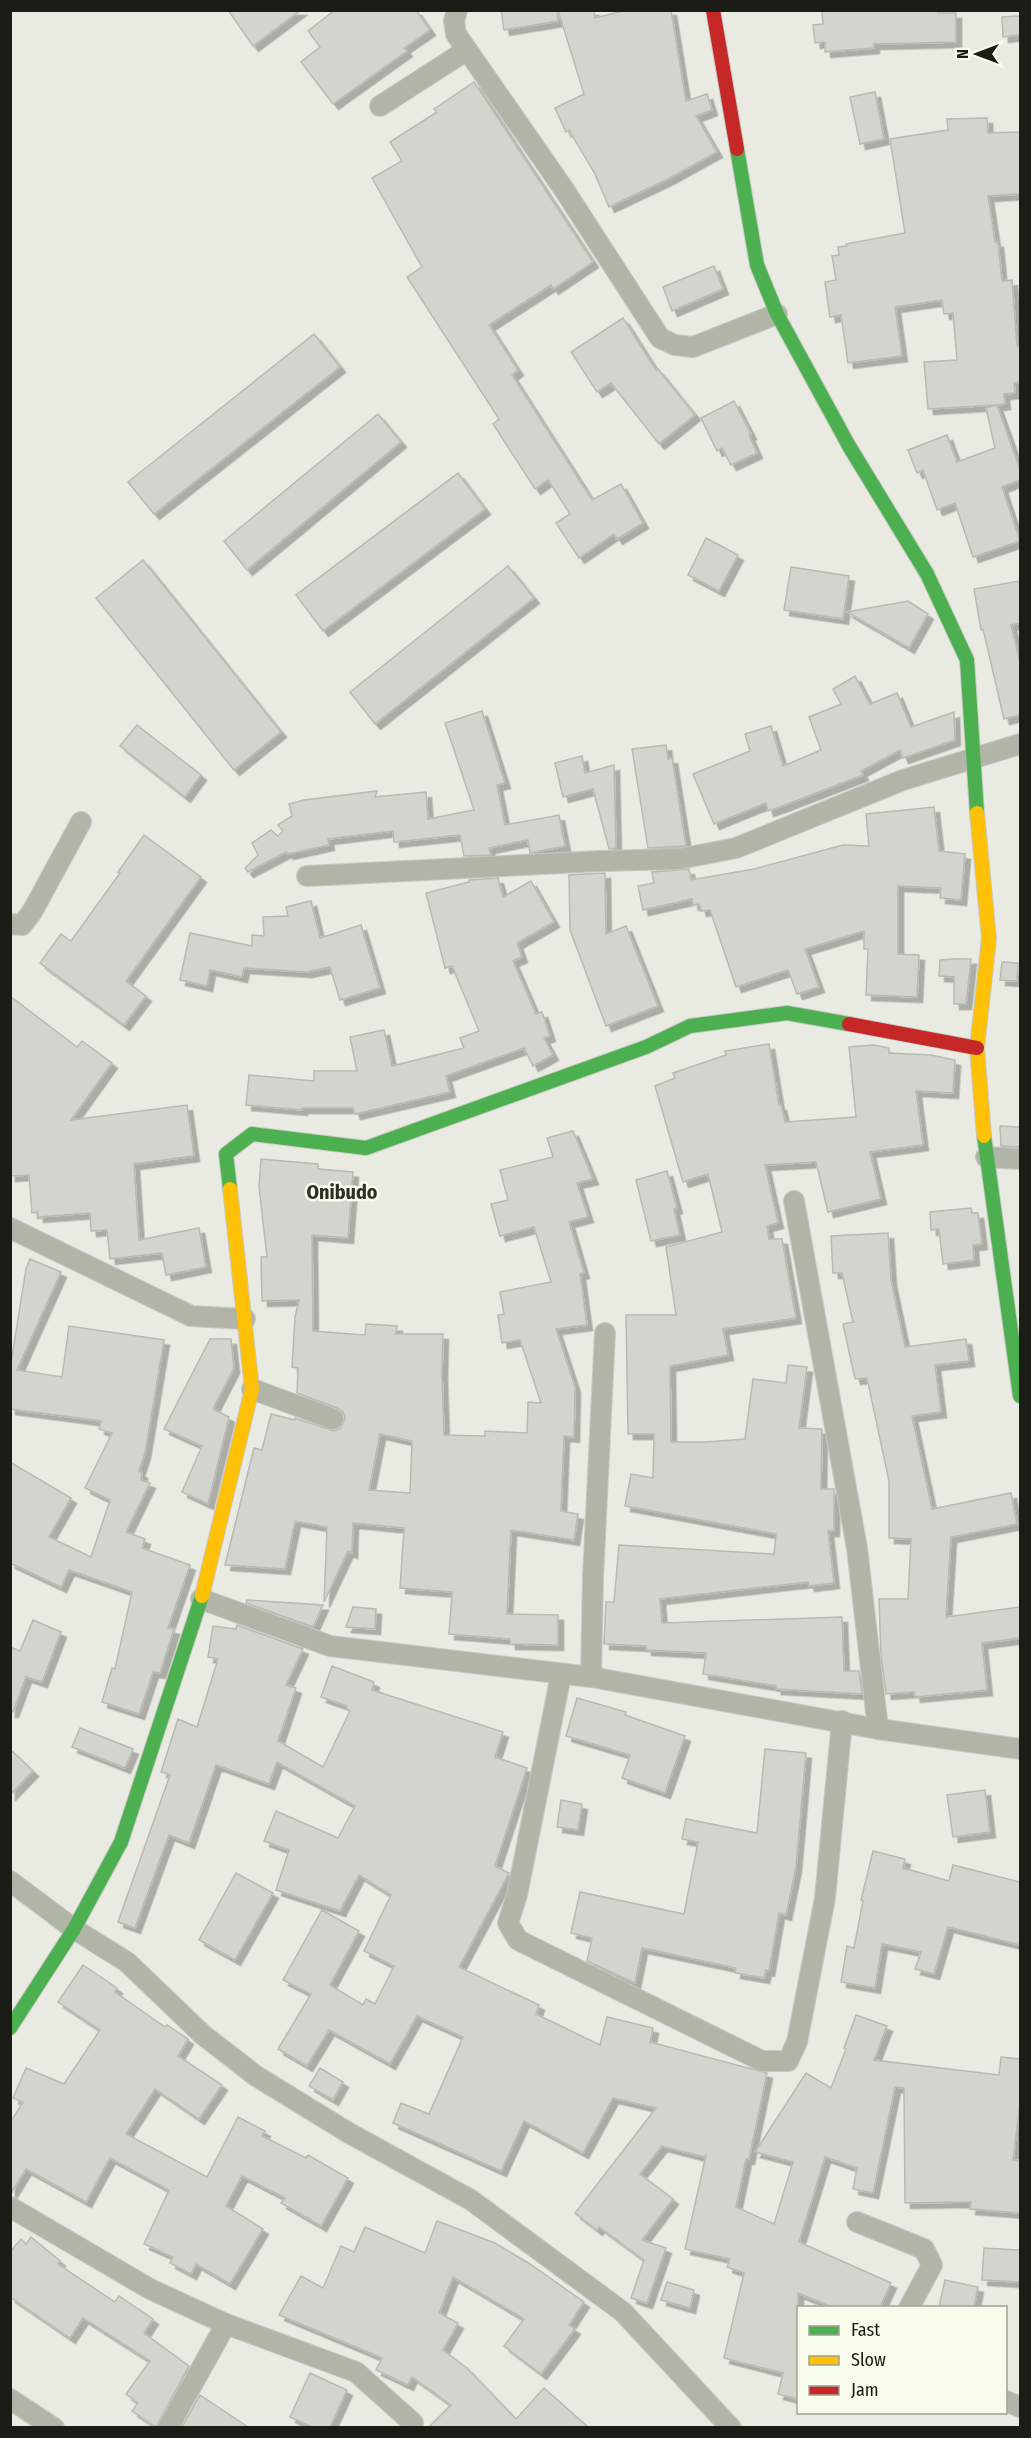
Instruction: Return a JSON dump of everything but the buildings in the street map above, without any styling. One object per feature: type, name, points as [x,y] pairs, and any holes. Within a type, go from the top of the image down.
[{"type":"street","points":[[457,10],[454,21],[456,34],[563,188],[660,338],[675,345],[693,346],[777,315]]},
{"type":"street","points":[[713,10],[757,265],[777,315],[849,446],[927,574],[967,660],[972,758],[988,939],[977,1048],[986,1157],[1020,1396]]},
{"type":"street","points":[[380,106],[467,50]]},
{"type":"street","points":[[307,876],[679,859],[736,848],[903,780],[1020,744]]},
{"type":"street","points":[[10,924],[22,925],[32,912],[81,822]]},
{"type":"street","points":[[10,2028],[74,1929],[121,1842],[201,1599],[252,1389],[226,1154],[252,1134],[366,1148],[646,1047],[690,1026],[787,1013],[977,1048]]},
{"type":"street","points":[[986,1157],[1020,1159]]},
{"type":"street","points":[[794,1201],[856,1548],[878,1729]]},
{"type":"street","points":[[10,1228],[191,1316],[245,1319]]},
{"type":"street","points":[[591,1677],[593,1577],[605,1333]]},
{"type":"street","points":[[252,1389],[333,1419]]},
{"type":"street","points":[[201,1599],[330,1646],[591,1677],[878,1729],[1020,1749]]},
{"type":"street","points":[[561,1675],[517,1895],[508,1923],[518,1940],[762,2061],[788,2061],[797,2042],[825,1898],[842,1722]]},
{"type":"street","points":[[10,1881],[74,1929],[127,1962],[202,2034],[256,2076],[349,2133],[471,2200],[623,2312],[731,2427]]},
{"type":"street","points":[[10,2207],[150,2289],[226,2324],[356,2372],[413,2424]]},
{"type":"street","points":[[857,2222],[924,2249],[932,2265],[910,2306]]},
{"type":"street","points":[[168,2427],[226,2324]]},
{"type":"street","points":[[10,2399],[54,2427]]},
{"type":"traffic: fast","points":[[737,149],[757,265],[777,314],[849,446],[927,574],[967,660],[977,813]]},
{"type":"traffic: fast","points":[[230,1189],[226,1154],[252,1134],[366,1148],[646,1047],[690,1026],[787,1013],[849,1024]]},
{"type":"traffic: fast","points":[[984,1136],[1020,1396]]},
{"type":"traffic: fast","points":[[10,2028],[74,1929],[121,1842],[202,1596]]},
{"type":"traffic: slow","points":[[977,813],[989,939],[977,1048],[984,1136]]},
{"type":"traffic: slow","points":[[202,1596],[252,1389],[230,1189]]},
{"type":"traffic: jam","points":[[713,10],[737,149]]},
{"type":"traffic: jam","points":[[849,1024],[977,1048]]},
{"type":"district","name":"Onibudo","points":[[342,1192]]}]
